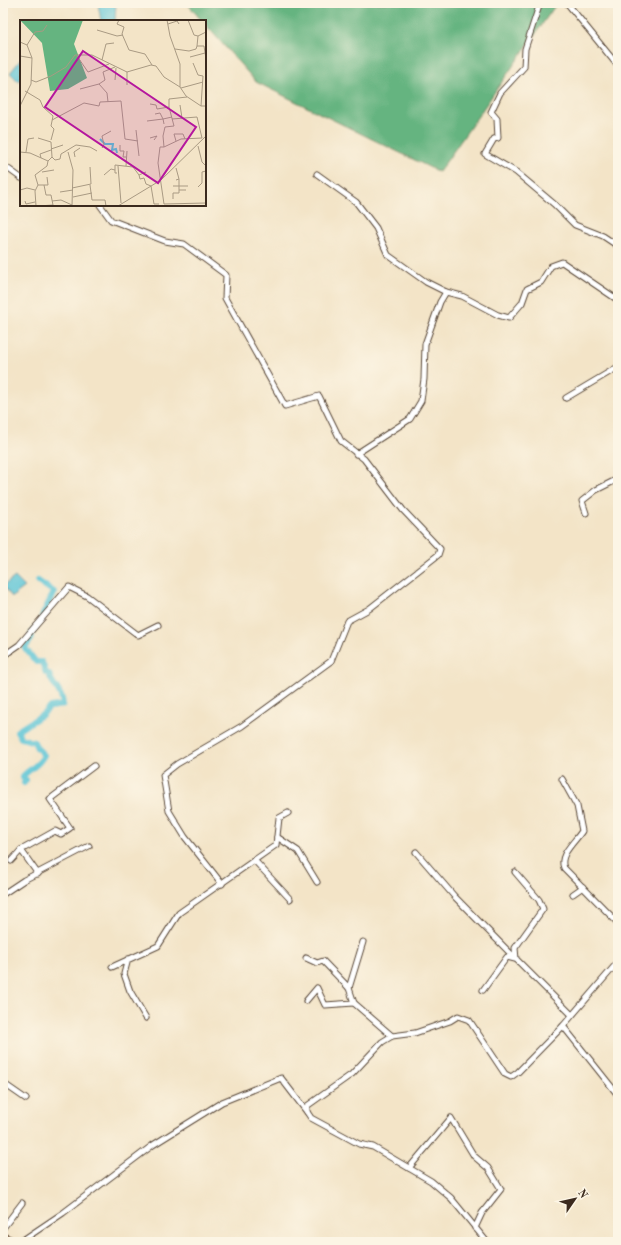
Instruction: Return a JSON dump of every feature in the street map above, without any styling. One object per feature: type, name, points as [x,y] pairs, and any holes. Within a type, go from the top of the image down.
[{"type":"highway","points":[[3,1238],[12,1242]]},
{"type":"street","points":[[540,3],[525,49],[524,67],[500,93],[491,112],[497,120],[498,138],[494,139],[485,154],[525,180],[554,204],[575,225],[603,236],[618,246]]},
{"type":"street","points":[[567,3],[618,66]]},
{"type":"street","points":[[3,165],[20,177]]},
{"type":"street","points":[[317,174],[356,202],[376,228],[388,255],[426,282],[446,292],[462,296],[498,315],[509,318],[522,304],[527,289],[540,282],[551,266],[562,262],[618,300]]},
{"type":"street","points":[[101,206],[111,220],[165,241],[184,244],[226,275],[225,298],[285,406],[319,396],[341,441],[364,459],[403,510],[440,549],[438,555],[369,609],[347,621],[331,661],[242,726],[177,764],[163,775],[169,811],[185,837],[222,884]]},
{"type":"street","points":[[356,454],[410,419],[421,401],[424,379],[425,344],[440,302],[446,292]]},
{"type":"street","points":[[566,398],[618,367]]},
{"type":"street","points":[[586,513],[582,500],[596,490],[618,479]]},
{"type":"street","points":[[3,656],[19,645],[69,587],[87,596],[138,635],[158,625]]},
{"type":"street","points":[[11,861],[21,850],[55,830],[61,834],[70,828],[50,799],[94,766]]},
{"type":"street","points":[[562,779],[577,806],[582,831],[563,856],[561,863],[564,868],[618,923]]},
{"type":"street","points":[[112,967],[158,946],[179,913],[276,845],[279,818],[288,813]]},
{"type":"street","points":[[277,837],[298,851],[318,882]]},
{"type":"street","points":[[3,894],[89,846]]},
{"type":"street","points":[[21,850],[38,874]]},
{"type":"street","points":[[416,852],[459,902],[572,1015]]},
{"type":"street","points":[[254,860],[290,899]]},
{"type":"street","points":[[515,872],[539,900],[543,909],[515,948],[516,959]]},
{"type":"street","points":[[573,894],[583,887]]},
{"type":"street","points":[[349,988],[363,942]]},
{"type":"street","points":[[483,990],[507,957],[516,959]]},
{"type":"street","points":[[306,958],[317,963],[323,961],[349,988],[354,1003],[392,1036]]},
{"type":"street","points":[[128,959],[124,974],[130,990],[146,1018]]},
{"type":"street","points":[[307,1112],[307,1106],[352,1074],[382,1042],[392,1036],[415,1034],[450,1021],[458,1016],[469,1020],[505,1074],[511,1078],[563,1026],[618,962]]},
{"type":"street","points":[[306,1001],[317,988],[325,1005],[354,1003]]},
{"type":"street","points":[[563,1026],[618,1095]]},
{"type":"street","points":[[20,1242],[63,1213],[153,1145],[222,1102],[280,1078],[311,1118],[359,1144],[373,1147],[431,1181],[451,1198],[487,1242]]},
{"type":"street","points":[[3,1083],[26,1099]]},
{"type":"street","points":[[409,1168],[451,1118],[474,1156],[488,1168],[501,1189],[482,1213],[476,1228]]},
{"type":"street","points":[[3,1228],[22,1203]]},
{"type":"green space","points":[[187,3],[557,3],[439,172],[256,82],[206,25],[206,20],[201,20]]},
{"type":"water","points":[[116,3],[115,20],[101,20],[98,4]]},
{"type":"water","points":[[20,60],[20,80],[18,81],[10,73]]},
{"type":"water","points":[[15,577],[25,587],[12,597],[3,586]]},
{"type":"waterway","points":[[38,581],[54,592],[42,616]]},
{"type":"waterway","points":[[24,783],[26,780],[22,777],[40,762],[44,755],[37,748],[34,742],[21,738],[17,731],[42,715],[50,707],[63,705],[63,700],[49,674],[46,673],[42,662],[36,662],[25,648],[32,638],[31,635],[35,628]]}]
